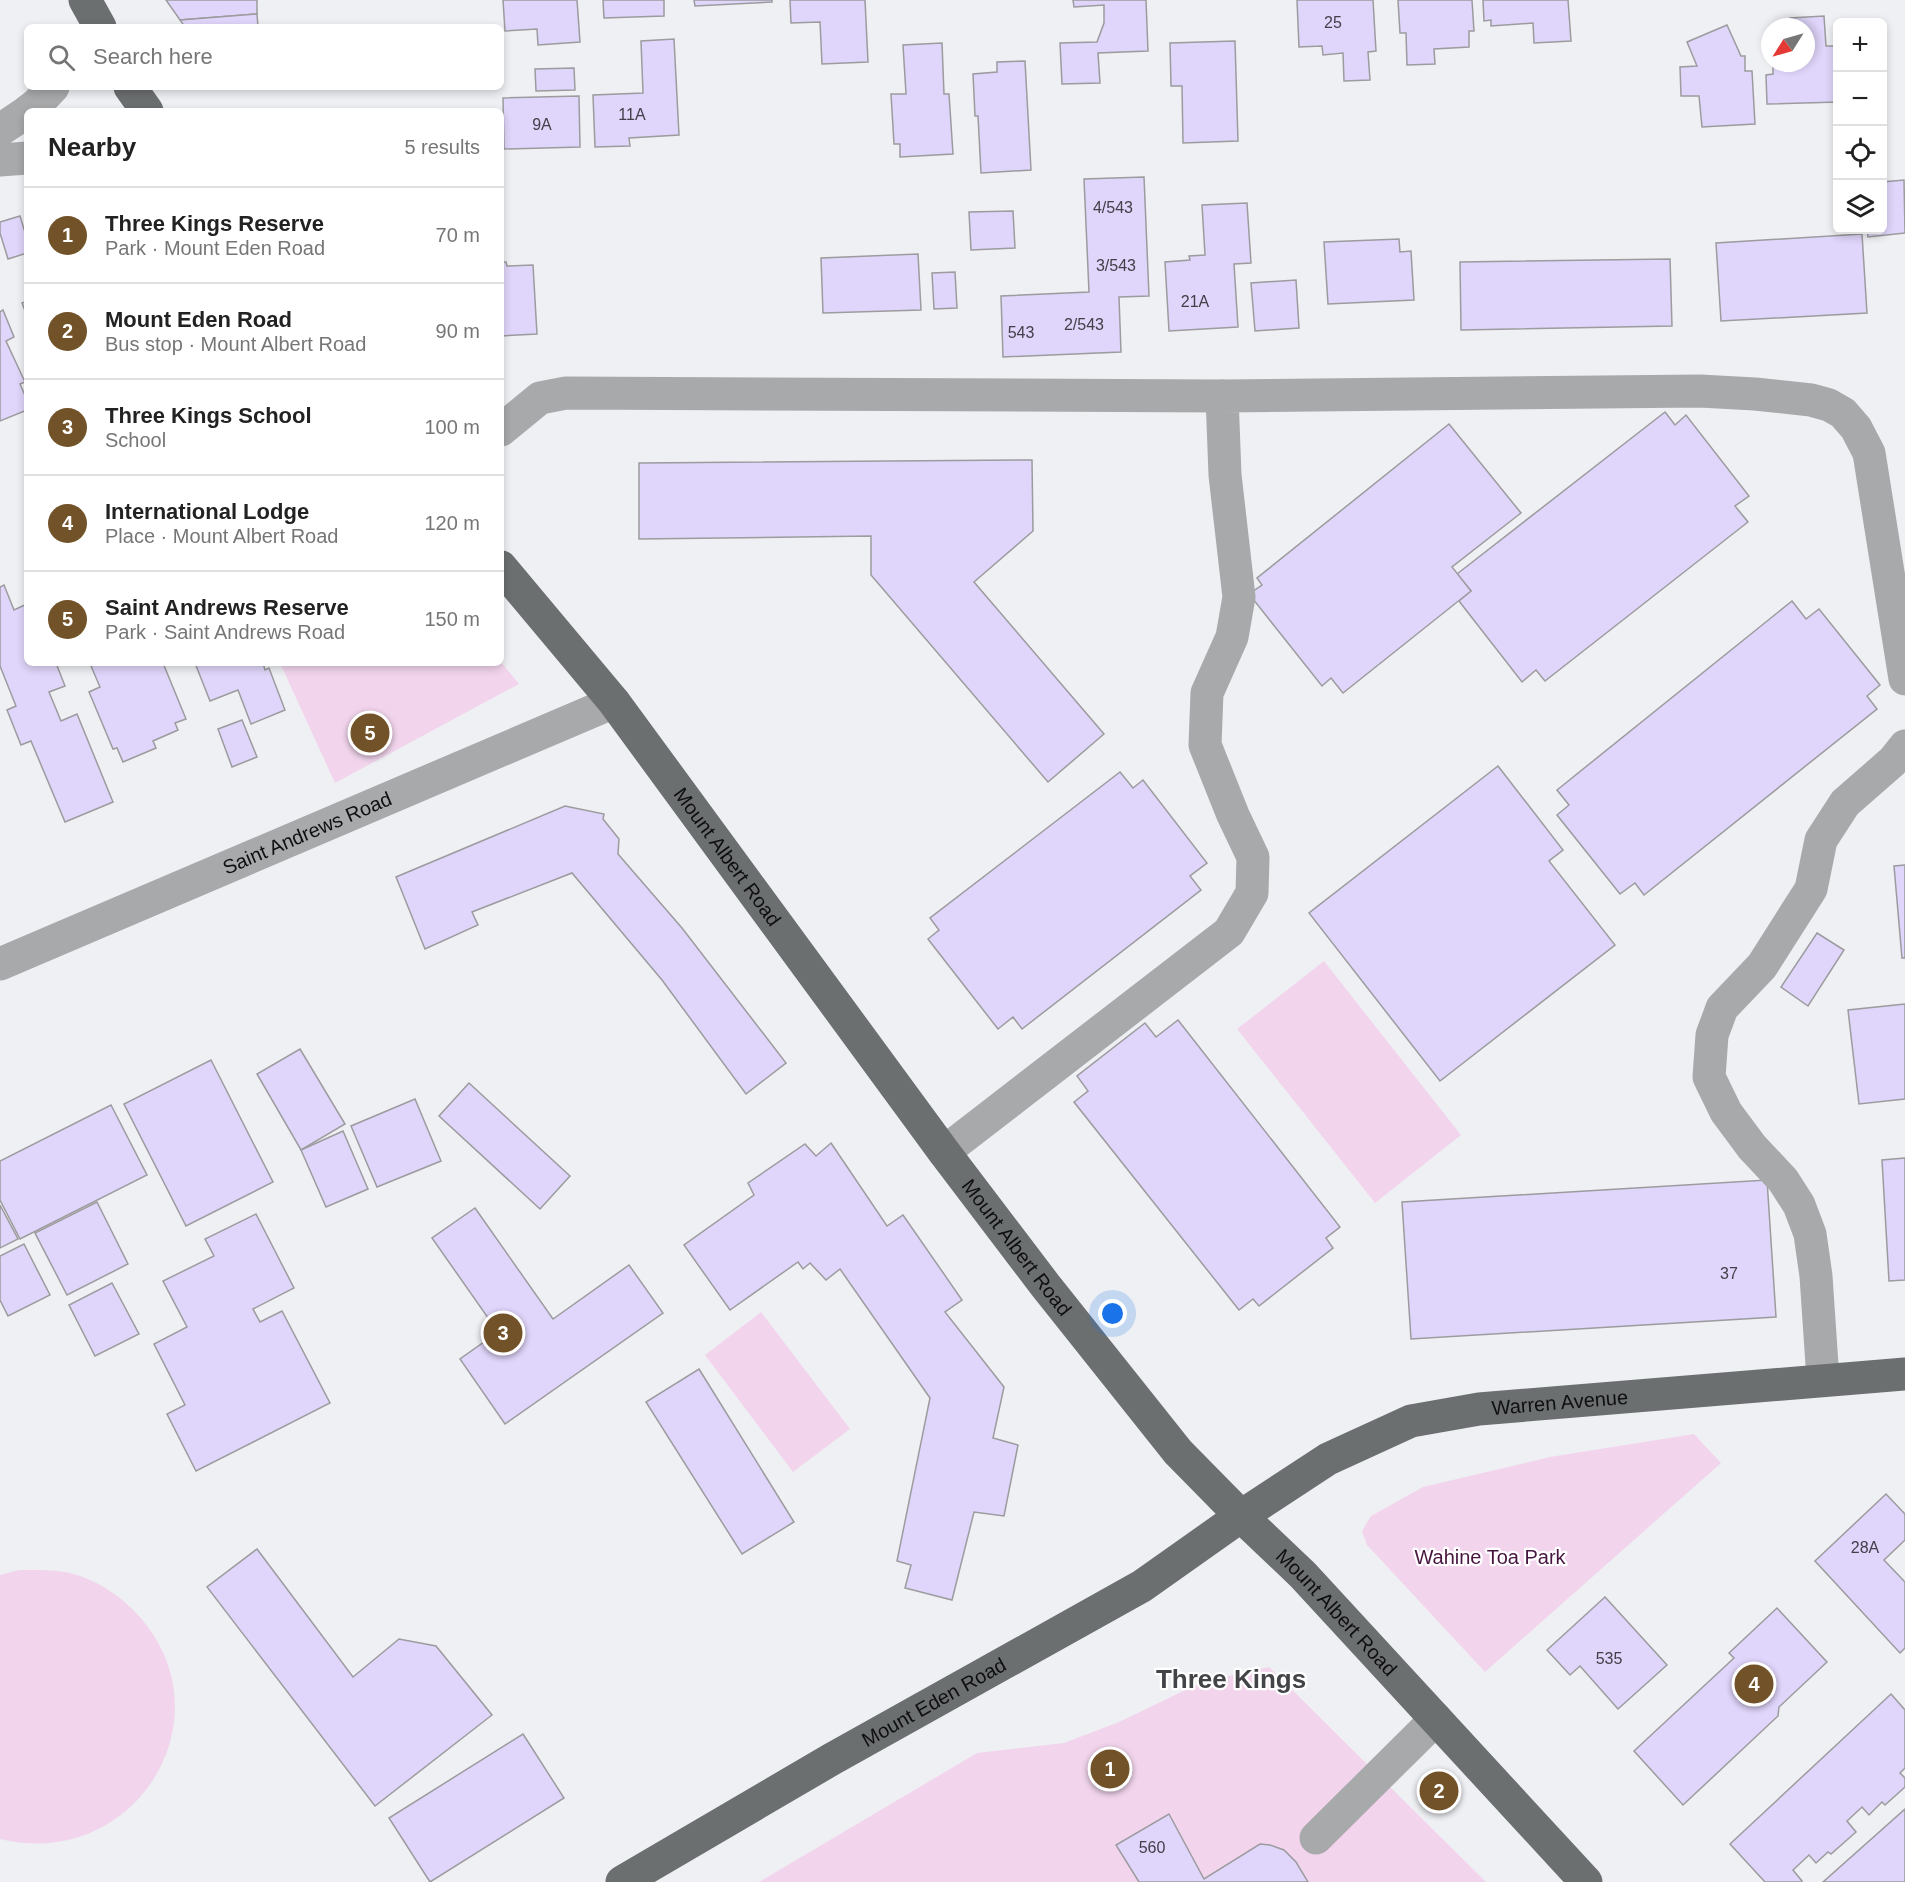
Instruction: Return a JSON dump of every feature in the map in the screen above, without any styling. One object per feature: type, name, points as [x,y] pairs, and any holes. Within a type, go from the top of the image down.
[{"type":"main road","points":[[132,90],[145,108]]},
{"type":"main road","name":"Mount Albert Road","points":[[504,571],[614,702],[944,1152],[1045,1285],[1178,1452],[1303,1575],[1586,1882]]},
{"type":"main road","name":"Warren Avenue","points":[[1241,1516],[1328,1459],[1411,1421],[1479,1408],[1905,1374]]},
{"type":"main road","name":"Mount Eden Road","points":[[622,1882],[832,1759],[1142,1586],[1241,1516]]},
{"type":"street","points":[[32,108],[50,90]]},
{"type":"street","points":[[0,130],[24,113]]},
{"type":"street","points":[[0,160],[24,158]]},
{"type":"street","points":[[504,428],[540,398],[566,393],[1222,396],[1700,391],[1811,400],[1829,405],[1843,413],[1856,428],[1869,453],[1905,679]]},
{"type":"street","points":[[944,1152],[1229,932],[1252,893],[1253,857],[1233,816],[1205,745],[1208,693],[1232,637],[1239,597],[1225,475],[1222,396]]},
{"type":"street","name":"Saint Andrews Road","points":[[0,964],[614,702]]},
{"type":"street","points":[[1822,1380],[1816,1276],[1810,1234],[1798,1205],[1783,1180],[1752,1146],[1726,1112],[1709,1077],[1712,1035],[1722,1008],[1762,966],[1811,889],[1821,840],[1845,803],[1893,761],[1905,746]]},
{"type":"street","points":[[1316,1838],[1436,1719]]},
{"type":"green space","points":[[281,666],[504,666],[519,684],[335,783]]},
{"type":"green space","points":[[1324,961],[1461,1135],[1375,1203],[1237,1029]]},
{"type":"green space","points":[[761,1312],[850,1429],[793,1472],[705,1355]]},
{"type":"green space","name":"Wahine Toa Park","points":[[1694,1434],[1721,1463],[1485,1672],[1367,1545],[1362,1531],[1371,1516],[1423,1487],[1550,1457]]},
{"type":"green space","points":[[19,1570],[55,1571],[77,1575],[102,1586],[125,1602],[138,1615],[164,1655],[175,1698],[171,1739],[154,1778],[128,1810],[92,1832],[49,1843],[0,1839],[0,1575]]},
{"type":"green space","points":[[1269,1667],[1486,1882],[759,1882],[977,1753],[1064,1743],[1119,1722],[1202,1682]]},
{"type":"building","points":[[166,0],[257,0],[257,14],[180,20]]},
{"type":"building","points":[[503,0],[577,0],[580,42],[538,45],[537,29],[505,31]]},
{"type":"building","points":[[603,0],[664,0],[664,16],[604,18]]},
{"type":"building","points":[[694,0],[772,0],[772,2],[695,6]]},
{"type":"building","points":[[790,0],[865,0],[868,62],[822,64],[820,22],[791,23]]},
{"type":"building","points":[[1073,0],[1146,0],[1148,51],[1098,53],[1100,83],[1062,84],[1060,43],[1097,42],[1104,23],[1104,5],[1074,7]]},
{"type":"building","points":[[1297,0],[1373,0],[1376,51],[1368,52],[1370,80],[1344,81],[1343,53],[1323,55],[1322,46],[1299,47]]},
{"type":"building","points":[[1398,0],[1472,0],[1474,31],[1469,31],[1469,47],[1434,49],[1435,64],[1407,65],[1406,33],[1400,33]]},
{"type":"building","points":[[1483,0],[1568,0],[1571,41],[1534,43],[1533,23],[1491,26],[1491,20],[1484,21]]},
{"type":"building","points":[[257,14],[258,24],[183,24],[180,20]]},
{"type":"building","points":[[1824,16],[1826,46],[1833,46],[1833,102],[1767,104],[1766,75],[1773,74],[1773,72],[1815,72],[1815,18],[1790,18]]},
{"type":"building","points":[[1727,25],[1741,56],[1745,56],[1745,71],[1752,71],[1755,124],[1702,127],[1699,96],[1681,96],[1680,67],[1697,66],[1687,42]]},
{"type":"building","points":[[674,39],[679,135],[629,138],[630,146],[595,147],[593,95],[643,93],[641,41]]},
{"type":"building","points":[[1235,41],[1238,141],[1183,143],[1182,86],[1171,86],[1170,43]]},
{"type":"building","points":[[942,43],[944,94],[949,94],[953,154],[900,157],[900,144],[894,144],[891,94],[906,94],[903,45]]},
{"type":"building","points":[[1025,61],[1031,170],[981,173],[973,74],[997,72],[997,62]]},
{"type":"building","points":[[574,68],[575,90],[536,91],[535,69]]},
{"type":"building","points":[[579,96],[580,147],[504,149],[503,98]]},
{"type":"building","points":[[1144,177],[1149,296],[1119,297],[1121,352],[1003,357],[1001,296],[1089,292],[1084,179]]},
{"type":"building","points":[[1904,180],[1905,233],[1868,237],[1868,234],[1887,234],[1887,182]]},
{"type":"building","points":[[1247,203],[1251,263],[1234,264],[1238,327],[1169,331],[1165,262],[1190,260],[1189,256],[1205,255],[1202,205]]},
{"type":"building","points":[[1013,211],[1015,248],[971,250],[969,212]]},
{"type":"building","points":[[20,216],[24,229],[24,254],[8,259],[0,233],[0,222]]},
{"type":"building","points":[[1862,234],[1867,313],[1721,321],[1716,243]]},
{"type":"building","points":[[1399,239],[1400,252],[1411,251],[1414,300],[1328,304],[1324,242]]},
{"type":"building","points":[[918,254],[921,310],[823,313],[821,258]]},
{"type":"building","points":[[1670,259],[1672,326],[1461,330],[1460,262]]},
{"type":"building","points":[[504,262],[507,266],[533,265],[537,334],[504,336]]},
{"type":"building","points":[[955,272],[957,308],[934,309],[932,273]]},
{"type":"building","points":[[1296,280],[1299,328],[1255,331],[1251,283]]},
{"type":"building","points":[[3,310],[14,337],[6,341],[24,380],[20,384],[24,393],[24,411],[0,421],[0,312]]},
{"type":"building","points":[[1665,412],[1675,425],[1686,415],[1749,496],[1735,506],[1748,522],[1545,681],[1536,670],[1522,682],[1459,601],[1471,591],[1457,574]]},
{"type":"building","points":[[1449,424],[1521,513],[1452,567],[1471,591],[1343,693],[1331,678],[1322,686],[1249,594],[1262,585],[1257,578]]},
{"type":"building","points":[[1032,460],[1033,531],[974,582],[1104,734],[1048,782],[871,575],[871,536],[639,539],[639,463]]},
{"type":"building","points":[[4,585],[14,610],[24,605],[24,666],[57,666],[65,686],[49,692],[61,721],[77,714],[113,802],[65,822],[31,741],[21,745],[7,710],[16,706],[0,666],[0,587]]},
{"type":"building","points":[[1792,601],[1806,619],[1819,609],[1880,685],[1867,696],[1877,709],[1644,895],[1635,883],[1620,894],[1557,815],[1569,805],[1557,790]]},
{"type":"building","points":[[91,666],[164,666],[186,719],[175,723],[178,730],[153,741],[156,748],[123,762],[117,748],[113,749],[89,692],[100,687]]},
{"type":"building","points":[[196,666],[264,666],[265,670],[269,668],[285,710],[251,724],[238,690],[210,701]]},
{"type":"building","points":[[242,720],[257,757],[232,767],[218,729]]},
{"type":"building","points":[[1498,766],[1563,850],[1549,861],[1615,945],[1440,1081],[1309,913]]},
{"type":"building","points":[[1120,772],[1133,788],[1143,780],[1207,863],[1190,876],[1201,890],[1022,1029],[1013,1017],[998,1029],[928,939],[939,930],[930,918]]},
{"type":"building","points":[[565,806],[604,814],[603,819],[619,839],[618,854],[682,928],[786,1063],[746,1094],[662,980],[572,873],[472,912],[478,925],[425,949],[396,877]]},
{"type":"building","points":[[1905,865],[1905,958],[1902,958],[1894,866]]},
{"type":"building","points":[[1817,933],[1844,950],[1808,1006],[1781,987]]},
{"type":"building","points":[[1905,1004],[1905,1099],[1859,1104],[1848,1010]]},
{"type":"building","points":[[1178,1020],[1340,1227],[1326,1238],[1333,1248],[1259,1306],[1253,1299],[1239,1310],[1074,1102],[1088,1091],[1077,1076],[1145,1023],[1156,1037]]},
{"type":"building","points":[[300,1049],[345,1124],[301,1150],[257,1074]]},
{"type":"building","points":[[211,1060],[273,1182],[186,1226],[124,1104]]},
{"type":"building","points":[[469,1083],[570,1176],[540,1209],[439,1116]]},
{"type":"building","points":[[415,1099],[441,1161],[377,1187],[351,1126]]},
{"type":"building","points":[[111,1105],[147,1175],[20,1239],[0,1200],[0,1161]]},
{"type":"building","points":[[343,1131],[368,1189],[326,1207],[301,1150]]},
{"type":"building","points":[[831,1143],[887,1226],[903,1215],[962,1300],[945,1312],[1004,1387],[993,1438],[1018,1445],[1004,1516],[974,1512],[952,1600],[905,1588],[911,1565],[897,1561],[930,1398],[840,1269],[826,1280],[810,1263],[803,1269],[798,1262],[730,1310],[684,1245],[754,1195],[748,1183],[805,1144],[816,1156]]},
{"type":"building","points":[[1905,1158],[1905,1280],[1889,1281],[1882,1160]]},
{"type":"building","points":[[1767,1180],[1776,1317],[1411,1339],[1402,1202]]},
{"type":"building","points":[[97,1202],[128,1264],[67,1295],[35,1233]]},
{"type":"building","points":[[0,1205],[18,1239],[0,1248]]},
{"type":"building","points":[[475,1208],[553,1319],[629,1265],[663,1313],[505,1424],[460,1359],[498,1332],[432,1238]]},
{"type":"building","points":[[256,1214],[294,1288],[253,1309],[260,1322],[282,1311],[330,1403],[196,1471],[167,1414],[185,1405],[154,1344],[187,1327],[163,1281],[214,1256],[205,1239]]},
{"type":"building","points":[[24,1244],[50,1295],[8,1316],[0,1300],[0,1256]]},
{"type":"building","points":[[112,1283],[139,1334],[95,1356],[69,1305]]},
{"type":"building","points":[[699,1369],[794,1522],[742,1554],[646,1402]]},
{"type":"building","points":[[1886,1494],[1905,1514],[1905,1540],[1884,1560],[1905,1582],[1905,1648],[1900,1653],[1815,1561]]},
{"type":"building","points":[[257,1549],[353,1677],[399,1639],[436,1646],[492,1715],[375,1806],[207,1587]]},
{"type":"building","points":[[1605,1597],[1667,1665],[1618,1709],[1580,1666],[1570,1675],[1547,1650]]},
{"type":"building","points":[[1777,1608],[1827,1662],[1779,1707],[1778,1716],[1683,1805],[1634,1751],[1734,1658],[1729,1653]]},
{"type":"building","points":[[1891,1694],[1905,1710],[1905,1768],[1900,1773],[1905,1778],[1905,1787],[1885,1805],[1882,1802],[1869,1815],[1862,1807],[1847,1821],[1856,1832],[1831,1854],[1828,1852],[1816,1863],[1809,1855],[1793,1870],[1801,1882],[1765,1882],[1730,1844]]},
{"type":"building","points":[[523,1734],[564,1798],[430,1882],[389,1818]]},
{"type":"building","points":[[1905,1809],[1905,1882],[1823,1882]]},
{"type":"building","points":[[1169,1814],[1204,1879],[1260,1844],[1284,1850],[1296,1862],[1308,1882],[1139,1882],[1116,1845]]},
{"type":"place","name":"Saint Andrews Reserve","points":[[370,733]]},
{"type":"place","name":"Three Kings School","points":[[503,1333]]},
{"type":"place","name":"International Lodge","points":[[1754,1684]]},
{"type":"place","name":"Three Kings Reserve","points":[[1110,1769]]},
{"type":"place","name":"Mount Eden Road","points":[[1439,1791]]},
{"type":"district","name":"Three Kings","points":[[1231,1679]]}]
